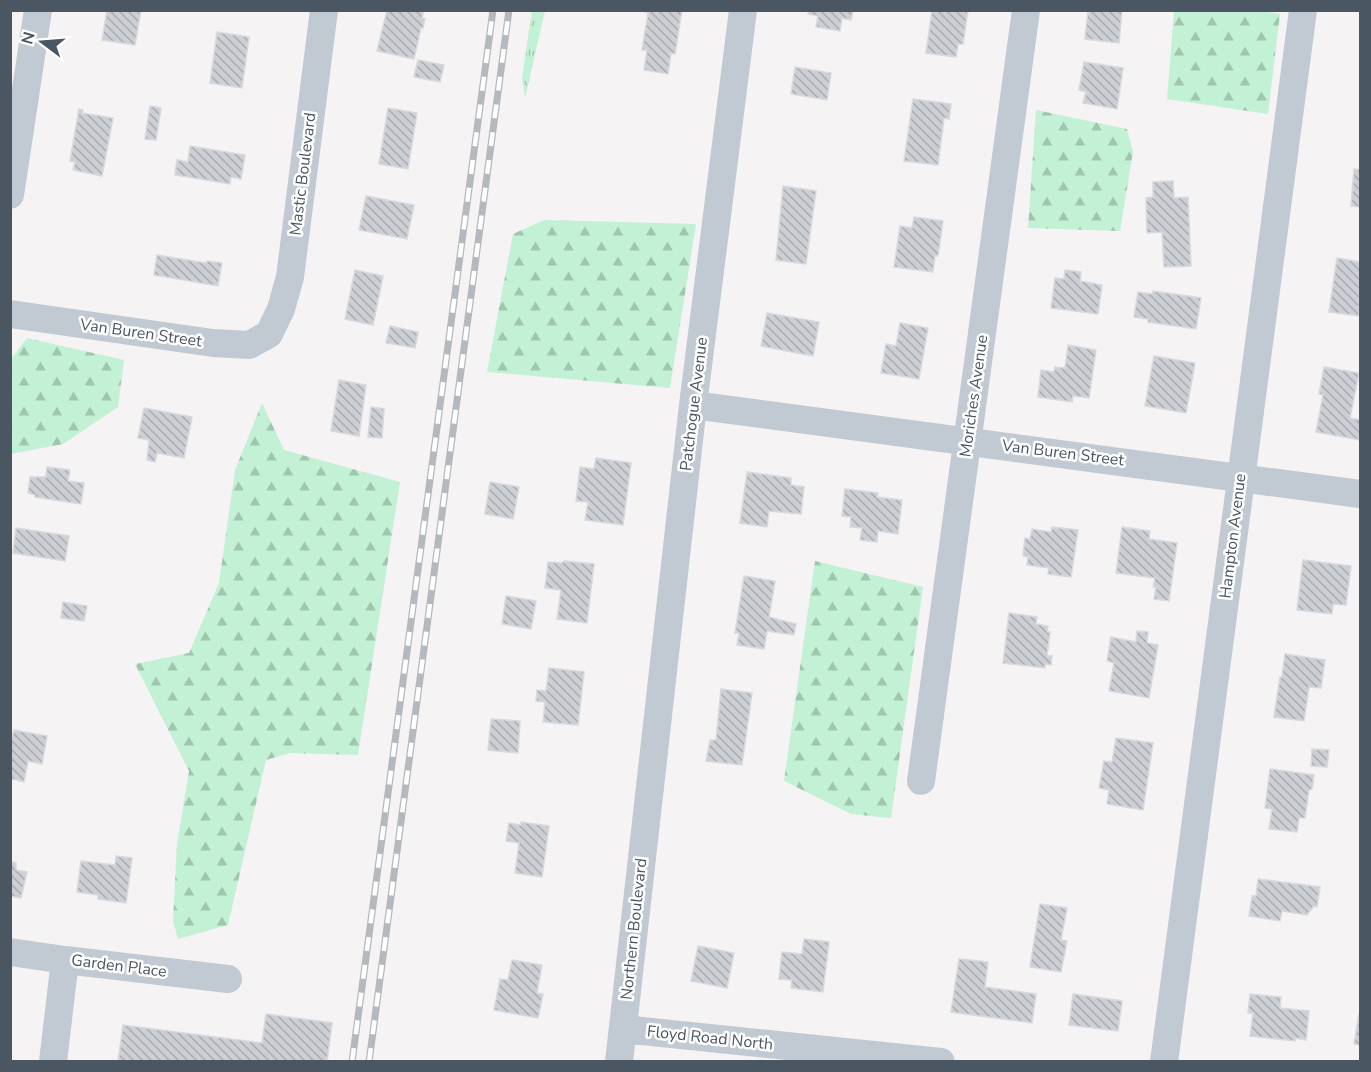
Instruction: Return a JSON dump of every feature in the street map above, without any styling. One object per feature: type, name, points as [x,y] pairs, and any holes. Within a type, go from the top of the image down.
[{"type":"street","points":[[10,195],[38,10]]},
{"type":"street","name":"Mastic Boulevard","points":[[268,334],[281,309],[290,277],[324,10]]},
{"type":"street","name":"Patchogue Avenue","points":[[648,797],[693,405],[743,10]]},
{"type":"street","name":"Moriches Avenue","points":[[921,781],[1026,10]]},
{"type":"street","name":"Hampton Avenue","points":[[1164,1062],[1303,10]]},
{"type":"street","name":"Van Buren Street","points":[[10,314],[213,343],[249,345],[268,334]]},
{"type":"street","name":"Van Buren Street","points":[[693,405],[1241,476],[1360,494]]},
{"type":"street","name":"Northern Boulevard","points":[[619,1062],[648,797]]},
{"type":"street","name":"Garden Place","points":[[10,952],[228,979]]},
{"type":"street","points":[[53,1062],[65,960]]},
{"type":"street","name":"Floyd Road North","points":[[623,1029],[941,1062]]},
{"type":"green space","points":[[532,11],[545,11],[525,98],[522,78]]},
{"type":"green space","points":[[1174,11],[1262,11],[1280,14],[1268,114],[1167,99]]},
{"type":"green space","points":[[1036,110],[1127,129],[1133,152],[1120,231],[1028,228]]},
{"type":"green space","points":[[544,220],[696,224],[670,388],[487,372],[513,234]]},
{"type":"green space","points":[[27,338],[124,360],[118,407],[63,444],[11,454],[11,359]]},
{"type":"green space","points":[[262,403],[284,450],[400,482],[358,755],[290,753],[266,760],[228,925],[178,939],[173,922],[177,844],[189,771],[135,664],[189,653],[219,583],[235,470]]},
{"type":"green space","points":[[815,561],[923,587],[891,818],[851,814],[784,781]]},
{"type":"building","points":[[107,10],[141,10],[135,45],[102,40]]},
{"type":"building","points":[[387,10],[424,10],[422,18],[425,19],[414,59],[377,51]]},
{"type":"building","points":[[640,10],[682,10],[675,54],[671,53],[668,74],[644,70],[647,50],[642,50],[648,13]]},
{"type":"building","points":[[809,10],[853,10],[851,20],[842,18],[840,31],[816,27],[818,16],[808,14]]},
{"type":"building","points":[[932,10],[968,10],[963,44],[958,44],[956,57],[926,53]]},
{"type":"building","points":[[1088,10],[1122,10],[1119,43],[1085,39]]},
{"type":"building","points":[[217,32],[249,37],[242,88],[210,83]]},
{"type":"building","points":[[418,60],[444,65],[440,82],[414,77]]},
{"type":"building","points":[[1084,62],[1123,68],[1117,109],[1083,103],[1086,92],[1079,90]]},
{"type":"building","points":[[795,67],[831,73],[827,100],[791,94]]},
{"type":"building","points":[[913,99],[951,104],[949,119],[944,118],[938,165],[904,161]]},
{"type":"building","points":[[150,106],[161,108],[156,140],[145,139]]},
{"type":"building","points":[[388,108],[417,113],[408,169],[379,164]]},
{"type":"building","points":[[79,109],[83,110],[82,113],[113,118],[102,176],[73,170],[75,162],[70,161]]},
{"type":"building","points":[[190,146],[245,155],[241,179],[231,177],[230,184],[175,175],[177,160],[188,162]]},
{"type":"building","points":[[1354,169],[1360,170],[1360,207],[1351,206]]},
{"type":"building","points":[[1173,181],[1174,198],[1188,197],[1191,266],[1164,267],[1162,232],[1147,233],[1146,198],[1153,197],[1153,182]]},
{"type":"building","points":[[783,186],[816,191],[806,264],[776,260]]},
{"type":"building","points":[[366,196],[414,205],[407,239],[359,230]]},
{"type":"building","points":[[914,217],[943,221],[938,256],[935,256],[933,272],[894,267],[900,226],[912,228]]},
{"type":"building","points":[[157,255],[206,263],[207,261],[222,263],[218,286],[154,275]]},
{"type":"building","points":[[1337,258],[1360,262],[1359,316],[1329,312]]},
{"type":"building","points":[[355,270],[383,276],[373,325],[345,319]]},
{"type":"building","points":[[1065,270],[1081,272],[1080,281],[1102,285],[1098,314],[1051,308],[1055,278],[1064,279]]},
{"type":"building","points":[[1153,291],[1201,298],[1196,329],[1148,322],[1148,319],[1134,317],[1138,292],[1152,294]]},
{"type":"building","points":[[767,313],[819,322],[813,356],[761,346]]},
{"type":"building","points":[[900,323],[928,328],[919,379],[881,373],[886,344],[896,346]]},
{"type":"building","points":[[390,326],[418,332],[415,348],[386,343]]},
{"type":"building","points":[[1068,345],[1096,350],[1089,398],[1073,396],[1072,402],[1038,397],[1041,370],[1054,372],[1055,367],[1065,368]]},
{"type":"building","points":[[1154,356],[1195,363],[1186,413],[1145,406]]},
{"type":"building","points":[[1324,367],[1359,373],[1350,418],[1360,420],[1360,440],[1316,432],[1323,395],[1319,394]]},
{"type":"building","points":[[339,380],[366,385],[359,436],[331,431]]},
{"type":"building","points":[[371,407],[384,409],[382,438],[368,437]]},
{"type":"building","points":[[144,408],[192,417],[184,458],[157,453],[155,462],[147,460],[149,440],[138,438]]},
{"type":"building","points":[[596,458],[631,463],[623,525],[585,520],[588,502],[576,501],[580,467],[594,469]]},
{"type":"building","points":[[47,467],[70,470],[68,481],[84,483],[81,504],[35,497],[28,493],[30,477],[46,477]]},
{"type":"building","points":[[747,472],[791,478],[791,485],[804,487],[801,514],[769,511],[767,527],[740,523]]},
{"type":"building","points":[[490,482],[519,487],[513,519],[485,514]]},
{"type":"building","points":[[845,489],[878,493],[877,497],[902,500],[898,534],[878,531],[877,542],[860,540],[862,528],[850,527],[851,517],[842,516]]},
{"type":"building","points":[[1052,527],[1078,530],[1071,577],[1048,574],[1049,568],[1027,565],[1028,557],[1023,556],[1025,538],[1030,539],[1032,529],[1051,532]]},
{"type":"building","points":[[1122,527],[1150,531],[1149,539],[1177,543],[1169,601],[1154,599],[1155,578],[1116,573]]},
{"type":"building","points":[[16,528],[69,536],[65,561],[13,553]]},
{"type":"building","points":[[1303,560],[1351,566],[1346,605],[1333,604],[1332,614],[1297,610]]},
{"type":"building","points":[[564,561],[594,564],[587,623],[557,619],[561,590],[545,588],[548,562],[562,563]]},
{"type":"building","points":[[744,576],[775,581],[769,617],[796,624],[794,635],[767,631],[764,649],[737,645],[739,633],[735,633]]},
{"type":"building","points":[[506,596],[536,601],[531,629],[502,624]]},
{"type":"building","points":[[63,602],[87,606],[84,621],[61,618]]},
{"type":"building","points":[[1009,613],[1037,617],[1036,624],[1048,626],[1047,632],[1050,632],[1047,656],[1052,656],[1051,665],[1045,664],[1045,668],[1003,663]]},
{"type":"building","points":[[1137,631],[1148,632],[1147,643],[1158,645],[1149,698],[1109,691],[1114,663],[1107,661],[1111,637],[1136,642]]},
{"type":"building","points":[[1285,654],[1325,660],[1321,688],[1309,687],[1304,721],[1274,717]]},
{"type":"building","points":[[549,668],[584,672],[578,725],[543,722],[545,702],[536,701],[537,690],[546,691]]},
{"type":"building","points":[[721,689],[752,693],[742,765],[706,761],[710,740],[716,740]]},
{"type":"building","points":[[491,719],[520,721],[518,753],[488,750]]},
{"type":"building","points":[[14,730],[47,736],[42,764],[28,761],[24,782],[13,779],[10,781],[10,744]]},
{"type":"building","points":[[1116,738],[1153,743],[1143,810],[1107,804],[1109,790],[1099,788],[1104,761],[1112,762]]},
{"type":"building","points":[[1312,749],[1329,750],[1327,767],[1311,766]]},
{"type":"building","points":[[1270,769],[1314,775],[1312,789],[1309,790],[1305,818],[1299,818],[1297,832],[1269,829],[1272,809],[1265,808]]},
{"type":"building","points":[[521,822],[549,826],[542,877],[515,873],[519,843],[506,841],[509,823],[521,825]]},
{"type":"building","points":[[116,856],[132,858],[126,903],[98,899],[98,895],[77,892],[81,861],[115,865]]},
{"type":"building","points":[[10,861],[16,863],[16,870],[27,872],[21,898],[10,896]]},
{"type":"building","points":[[1258,879],[1320,887],[1317,907],[1314,906],[1307,915],[1282,911],[1280,921],[1249,916],[1252,896],[1256,896]]},
{"type":"building","points":[[1040,904],[1067,908],[1061,940],[1067,941],[1061,972],[1030,967]]},
{"type":"building","points":[[804,939],[829,942],[823,992],[791,988],[792,980],[779,979],[782,952],[802,954]]},
{"type":"building","points":[[698,946],[734,953],[727,988],[691,981]]},
{"type":"building","points":[[959,959],[988,962],[985,987],[1036,994],[1032,1023],[951,1012]]},
{"type":"building","points":[[512,960],[542,965],[537,993],[543,994],[538,1018],[494,1010],[500,979],[508,980]]},
{"type":"building","points":[[1073,994],[1122,1001],[1118,1031],[1069,1025]]},
{"type":"building","points":[[1250,994],[1281,997],[1280,1008],[1309,1011],[1306,1040],[1250,1036],[1253,1013],[1248,1013]]},
{"type":"building","points":[[266,1014],[332,1023],[327,1062],[118,1062],[123,1025],[262,1043]]},
{"type":"building","points":[[1360,1015],[1360,1045],[1354,1044]]},
{"type":"railway","points":[[352,1062],[493,10]]},
{"type":"railway","points":[[369,1062],[509,10]]}]
